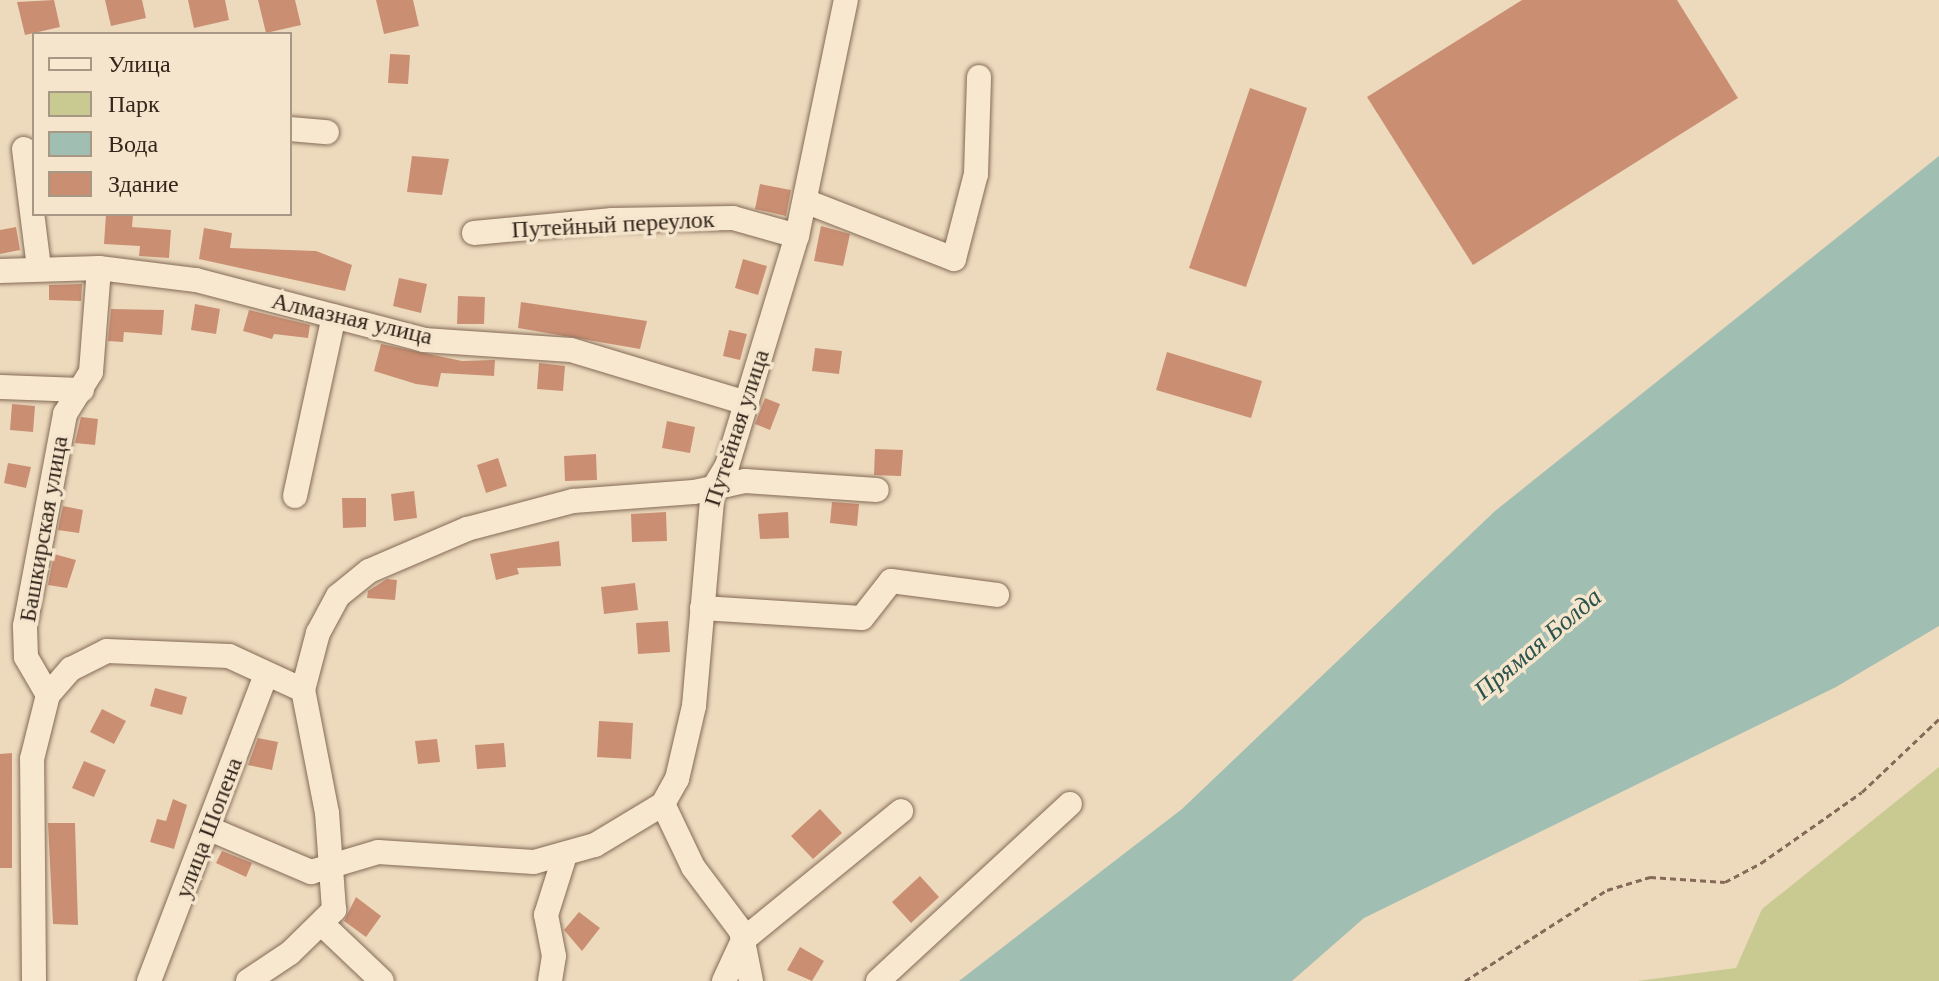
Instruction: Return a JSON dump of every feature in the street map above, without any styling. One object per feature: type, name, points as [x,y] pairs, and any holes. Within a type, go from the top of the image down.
[{"type":"street","name":"Путейная улица","points":[[663,804],[677,779],[694,706],[713,489],[747,403],[797,236],[846,0]]},
{"type":"street","points":[[805,201],[954,259],[976,174],[979,77]]},
{"type":"street","points":[[292,129],[327,132]]},
{"type":"street","points":[[19,149],[39,268]]},
{"type":"street","name":"Путейный переулок","points":[[474,233],[612,220],[733,218],[797,236]]},
{"type":"street","name":"Алмазная улица","points":[[0,271],[99,268],[196,280],[424,340],[571,350],[747,403]]},
{"type":"street","name":"Башкирская улица","points":[[48,695],[26,657],[25,626],[65,414],[91,372],[99,268]]},
{"type":"street","points":[[295,496],[334,316]]},
{"type":"street","points":[[0,387],[82,390]]},
{"type":"street","points":[[248,981],[323,925],[334,910],[333,869],[303,690],[318,633],[338,596],[369,571],[513,515],[573,501],[713,489],[745,481],[877,490]]},
{"type":"street","points":[[702,608],[862,618],[891,581],[997,595]]},
{"type":"street","points":[[34,981],[32,759],[48,695],[71,669],[107,651],[229,656],[303,690]]},
{"type":"street","name":"улица Шопена","points":[[149,981],[210,829],[266,675]]},
{"type":"street","points":[[210,829],[289,867],[333,869],[378,852],[500,862],[565,855],[663,804],[693,867],[743,940],[751,981]]},
{"type":"street","points":[[878,981],[1070,804]]},
{"type":"street","points":[[724,981],[743,940],[901,811]]},
{"type":"street","points":[[550,981],[554,956],[546,915],[565,855]]},
{"type":"street","points":[[323,925],[382,981]]},
{"type":"path","points":[[1465,981],[1607,890],[1650,877],[1725,882],[1761,863],[1862,792],[1939,719]]},
{"type":"green space","points":[[1939,767],[1939,981],[1637,981],[1736,968],[1762,909]]},
{"type":"water","name":"Прямая Болда","points":[[1939,156],[1939,626],[1836,687],[1364,918],[1292,981],[959,981],[1182,809],[1495,511]]},
{"type":"building","points":[[54,0],[60,27],[25,35],[17,2]]},
{"type":"building","points":[[105,0],[142,0],[146,18],[111,26]]},
{"type":"building","points":[[188,0],[225,0],[229,20],[194,28]]},
{"type":"building","points":[[258,0],[295,0],[301,25],[266,32]]},
{"type":"building","points":[[376,0],[413,0],[419,26],[384,34]]},
{"type":"building","points":[[1522,0],[1677,0],[1738,98],[1473,265],[1367,97]]},
{"type":"building","points":[[390,54],[410,55],[408,84],[388,83]]},
{"type":"building","points":[[1250,88],[1307,108],[1246,287],[1189,268]]},
{"type":"building","points":[[412,156],[449,159],[442,195],[407,192]]},
{"type":"building","points":[[760,184],[791,190],[786,216],[755,209]]},
{"type":"building","points":[[106,216],[133,216],[132,227],[171,230],[169,258],[139,256],[140,246],[104,244]]},
{"type":"building","points":[[821,226],[850,234],[843,266],[814,261]]},
{"type":"building","points":[[16,227],[20,250],[0,254],[0,230]]},
{"type":"building","points":[[204,228],[232,233],[230,248],[316,251],[352,265],[345,291],[199,259]]},
{"type":"building","points":[[743,259],[767,266],[758,295],[735,288]]},
{"type":"building","points":[[399,278],[427,284],[421,313],[393,306]]},
{"type":"building","points":[[82,284],[81,301],[49,300],[49,285]]},
{"type":"building","points":[[458,296],[485,297],[484,324],[457,324]]},
{"type":"building","points":[[521,302],[647,321],[640,349],[518,328]]},
{"type":"building","points":[[195,304],[220,309],[216,334],[191,330]]},
{"type":"building","points":[[111,309],[164,310],[162,335],[124,332],[123,342],[108,341]]},
{"type":"building","points":[[249,310],[310,325],[308,338],[274,334],[272,339],[243,331]]},
{"type":"building","points":[[729,330],[747,334],[740,360],[723,356]]},
{"type":"building","points":[[381,344],[462,361],[495,360],[494,376],[441,373],[438,387],[416,384],[374,371]]},
{"type":"building","points":[[815,348],[842,351],[839,374],[812,371]]},
{"type":"building","points":[[1167,352],[1262,381],[1251,418],[1156,390]]},
{"type":"building","points":[[539,363],[565,366],[563,391],[537,389]]},
{"type":"building","points":[[765,398],[780,404],[770,430],[755,424]]},
{"type":"building","points":[[12,404],[35,406],[33,432],[10,430]]},
{"type":"building","points":[[81,417],[98,419],[95,445],[75,443]]},
{"type":"building","points":[[667,421],[695,427],[690,453],[662,448]]},
{"type":"building","points":[[875,449],[903,450],[901,476],[874,475]]},
{"type":"building","points":[[596,454],[597,480],[565,481],[564,456]]},
{"type":"building","points":[[498,458],[507,486],[486,493],[477,465]]},
{"type":"building","points":[[8,463],[31,467],[26,488],[4,483]]},
{"type":"building","points":[[414,491],[417,518],[394,521],[391,494]]},
{"type":"building","points":[[342,498],[366,498],[366,527],[343,528]]},
{"type":"building","points":[[832,502],[859,504],[857,526],[830,523]]},
{"type":"building","points":[[63,506],[83,510],[79,533],[58,530]]},
{"type":"building","points":[[666,512],[667,541],[632,542],[631,514]]},
{"type":"building","points":[[788,512],[789,538],[760,539],[758,514]]},
{"type":"building","points":[[559,541],[561,566],[517,568],[519,574],[496,580],[490,554]]},
{"type":"building","points":[[54,554],[76,560],[67,588],[48,585]]},
{"type":"building","points":[[387,579],[397,580],[395,600],[367,598],[368,591]]},
{"type":"building","points":[[635,583],[638,610],[604,614],[601,587]]},
{"type":"building","points":[[668,621],[670,652],[638,654],[636,623]]},
{"type":"building","points":[[155,688],[187,697],[182,715],[150,706]]},
{"type":"building","points":[[102,709],[126,721],[114,744],[90,732]]},
{"type":"building","points":[[599,721],[633,723],[631,759],[597,757]]},
{"type":"building","points":[[258,738],[278,742],[272,770],[248,765]]},
{"type":"building","points":[[437,739],[440,762],[418,764],[415,741]]},
{"type":"building","points":[[504,743],[506,767],[477,769],[475,745]]},
{"type":"building","points":[[12,753],[12,868],[0,868],[0,754]]},
{"type":"building","points":[[84,761],[106,770],[94,797],[72,788]]},
{"type":"building","points":[[173,799],[187,805],[174,849],[150,842],[157,819],[166,821]]},
{"type":"building","points":[[820,809],[842,833],[813,859],[791,836]]},
{"type":"building","points":[[48,823],[75,823],[78,925],[53,924]]},
{"type":"building","points":[[222,851],[252,863],[246,877],[216,863]]},
{"type":"building","points":[[920,876],[939,897],[911,923],[892,902]]},
{"type":"building","points":[[356,897],[381,916],[366,937],[344,921]]},
{"type":"building","points":[[579,912],[600,928],[582,951],[564,930]]},
{"type":"building","points":[[800,947],[824,961],[812,981],[787,970]]}]
